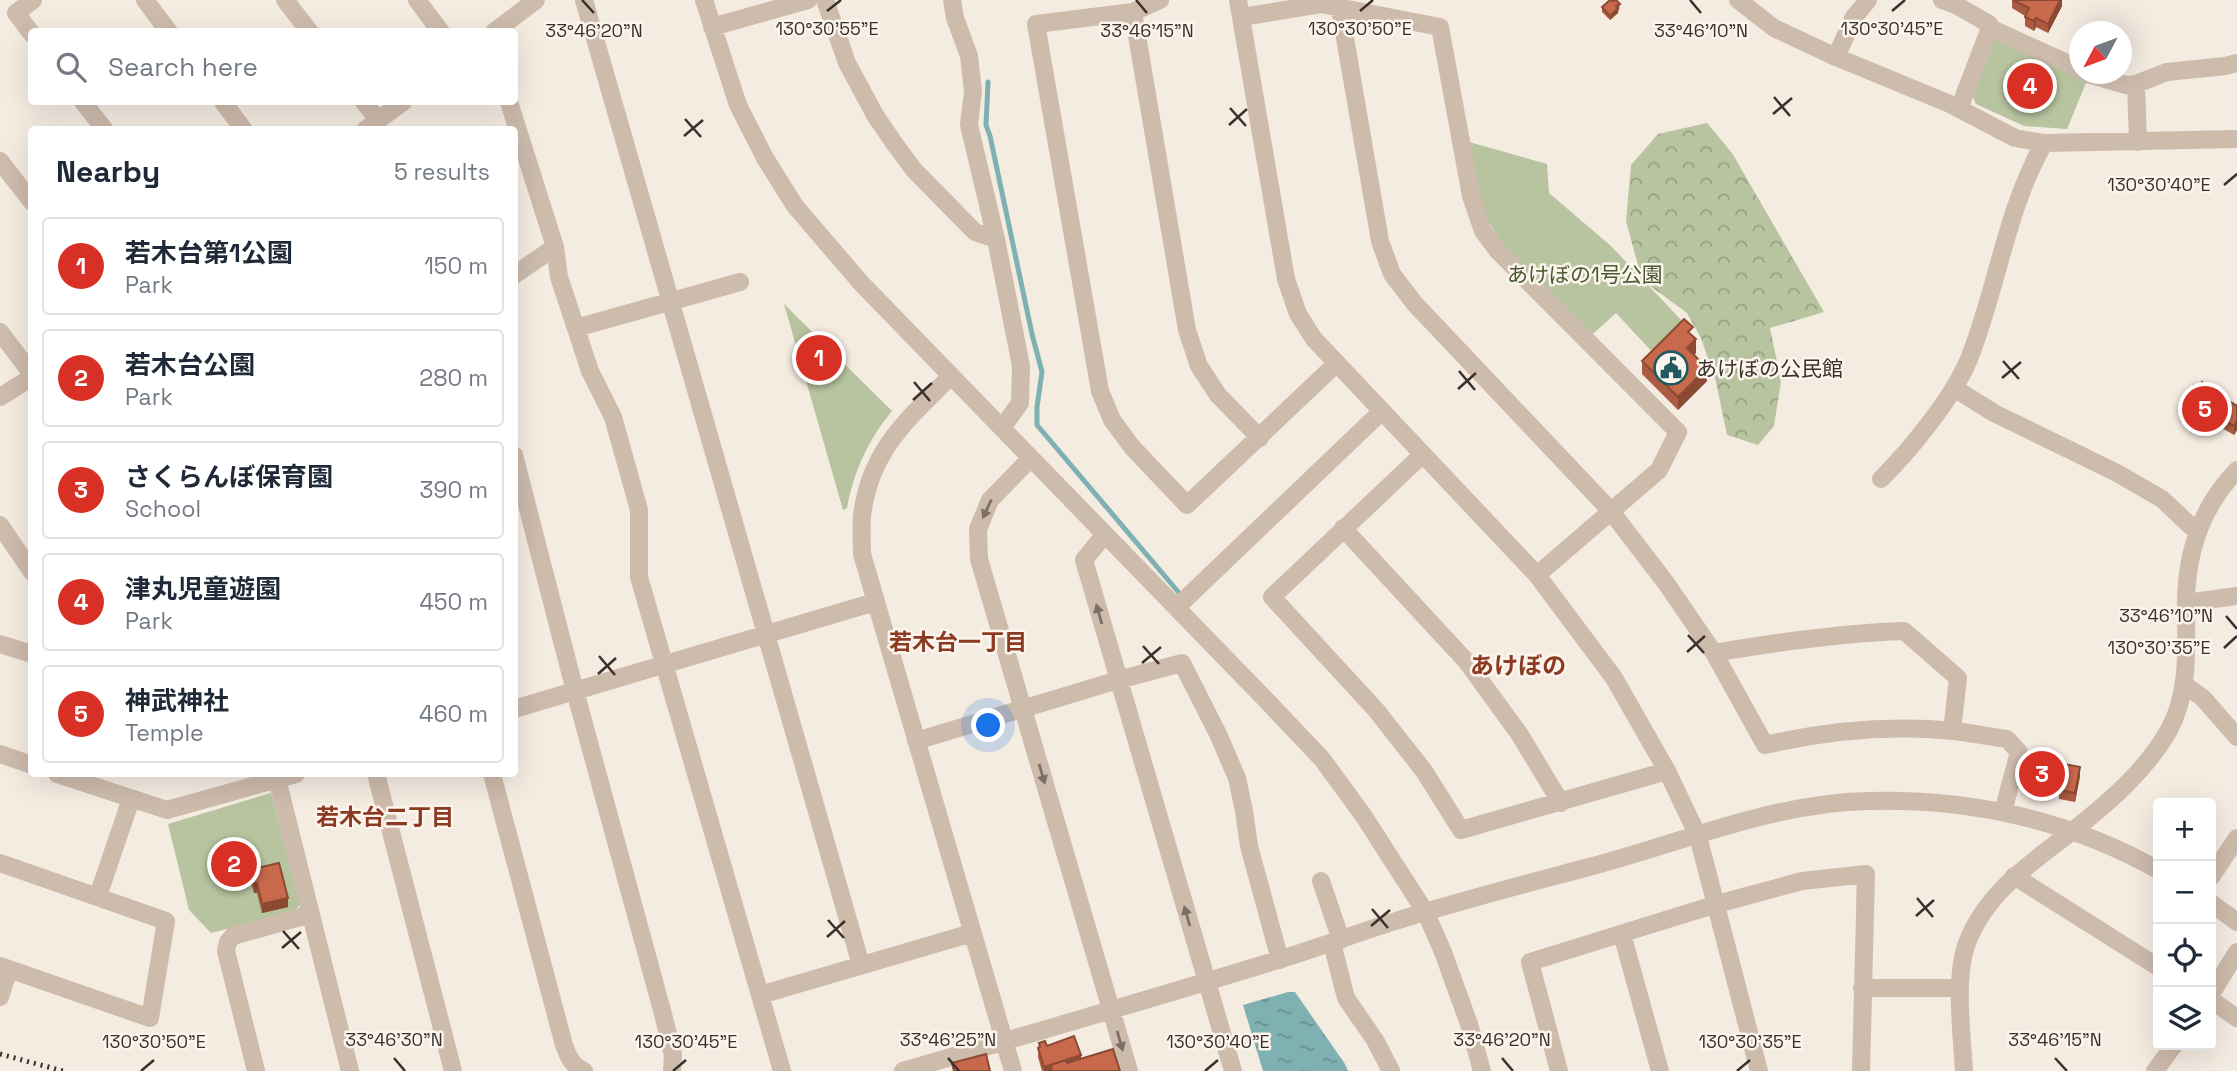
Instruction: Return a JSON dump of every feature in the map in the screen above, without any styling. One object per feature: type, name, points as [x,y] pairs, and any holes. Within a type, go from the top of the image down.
[{"type":"street","points":[[28,29],[16,13],[33,0]]},
{"type":"street","points":[[145,0],[166,28]]},
{"type":"street","points":[[285,0],[307,28]]},
{"type":"street","points":[[417,0],[438,28]]},
{"type":"street","points":[[499,28],[536,0]]},
{"type":"street","points":[[584,0],[861,965]]},
{"type":"street","points":[[704,0],[738,105],[765,158],[795,206],[861,283],[1322,759],[1363,814],[1426,913],[1469,1024],[1482,1071]]},
{"type":"street","points":[[712,27],[808,0]]},
{"type":"street","points":[[825,0],[847,63],[894,144],[914,170],[975,232],[996,239]]},
{"type":"street","points":[[952,0],[955,18],[969,55],[972,91],[969,125],[996,239],[1021,366],[1020,403],[1002,428]]},
{"type":"street","points":[[1160,0],[1133,12],[1036,24],[1100,391],[1112,420],[1132,447],[1187,505],[1337,363]]},
{"type":"street","points":[[1836,57],[1854,17],[1868,0]]},
{"type":"street","points":[[1942,0],[1989,24],[1990,28],[2069,64]]},
{"type":"street","points":[[1747,3],[1774,28],[1959,109],[2015,138],[2044,144],[2237,139]]},
{"type":"street","points":[[1537,575],[1659,470],[1678,432],[1498,251],[1483,231],[1471,197],[1440,27],[1321,4],[1240,9],[1286,279],[1298,314],[1314,340],[1537,575],[1615,678],[1667,771],[1698,836],[1759,1071]]},
{"type":"street","points":[[1340,9],[1380,241],[1392,274],[1415,304],[1610,510],[1666,583],[1714,653],[1765,745],[1803,736],[1863,729],[1952,731],[2007,739],[2019,752],[2003,812]]},
{"type":"street","points":[[1133,12],[1186,330],[1199,366],[1218,395],[1260,438]]},
{"type":"street","points":[[1959,109],[1990,28]]},
{"type":"street","points":[[2123,84],[2136,84],[2167,72],[2237,63]]},
{"type":"street","points":[[2136,84],[2138,142]]},
{"type":"street","points":[[85,105],[102,126]]},
{"type":"street","points":[[225,105],[241,126]]},
{"type":"street","points":[[364,105],[372,125],[398,105]]},
{"type":"street","points":[[510,105],[514,126]]},
{"type":"street","points":[[1881,479],[1906,454],[1954,388],[1968,360],[2030,169],[2044,144]]},
{"type":"street","points":[[518,147],[555,247],[559,277],[590,371],[613,417],[639,510],[639,578],[782,1071]]},
{"type":"street","points":[[0,161],[28,197]]},
{"type":"street","points":[[518,272],[555,247]]},
{"type":"street","points":[[576,328],[740,282]]},
{"type":"street","points":[[0,332],[28,378]]},
{"type":"street","points":[[951,376],[888,442],[867,492],[862,517],[862,554],[1013,1071]]},
{"type":"street","points":[[0,397],[28,382]]},
{"type":"street","points":[[1954,388],[1994,413],[2118,473],[2151,492],[2197,532]]},
{"type":"street","points":[[1177,607],[1382,411]]},
{"type":"street","points":[[1423,454],[1272,597],[1376,710],[1424,771],[1461,830],[1667,771]]},
{"type":"street","points":[[1031,458],[990,500],[978,529],[979,559],[1129,1071]]},
{"type":"street","points":[[518,470],[663,1014],[673,1055],[672,1071]]},
{"type":"street","points":[[1964,1071],[1960,988],[1964,951],[1975,925],[1990,901],[2014,876],[2072,831],[2142,768],[2161,745],[2174,720],[2185,685],[2188,646],[2186,603],[2191,552],[2211,502],[2237,470]]},
{"type":"street","points":[[0,525],[28,566]]},
{"type":"street","points":[[1343,528],[1467,662],[1520,735],[1561,803]]},
{"type":"street","points":[[1105,534],[1084,560],[1233,1071]]},
{"type":"street","points":[[2186,603],[2237,596]]},
{"type":"street","points":[[518,708],[875,602]]},
{"type":"street","points":[[1714,653],[1802,638],[1857,632],[1904,631],[1958,678],[1952,731]]},
{"type":"street","points":[[0,644],[28,653]]},
{"type":"street","points":[[916,741],[1182,663],[1237,778],[1249,846],[1280,960]]},
{"type":"street","points":[[2185,685],[2203,698],[2237,737]]},
{"type":"street","points":[[0,754],[28,764]]},
{"type":"street","points":[[66,777],[167,810],[241,780],[285,777]]},
{"type":"street","points":[[377,777],[453,1071]]},
{"type":"street","points":[[493,777],[564,1045],[569,1059],[578,1069],[584,1071]]},
{"type":"street","points":[[277,779],[350,1071]]},
{"type":"street","points":[[98,897],[131,799]]},
{"type":"street","points":[[903,1071],[1280,960],[1426,913],[1747,820],[1806,807],[1866,800],[1914,800],[1968,805],[2072,831],[2118,848],[2153,867]]},
{"type":"street","points":[[2216,870],[2237,838]]},
{"type":"street","points":[[0,863],[166,921],[150,1018],[4,967],[0,997]]},
{"type":"street","points":[[1559,1071],[1530,962],[1717,904],[1802,881],[1866,874],[1861,1071]]},
{"type":"street","points":[[2014,876],[2153,964]]},
{"type":"street","points":[[1321,881],[1336,941],[1346,998],[1375,1040],[1391,1071]]},
{"type":"street","points":[[2216,906],[2237,922]]},
{"type":"street","points":[[256,1071],[226,951],[228,942],[233,936],[311,915]]},
{"type":"street","points":[[760,995],[972,933]]},
{"type":"street","points":[[1622,934],[1660,1071]]},
{"type":"street","points":[[2215,987],[2237,952]]},
{"type":"street","points":[[1862,988],[1960,988]]},
{"type":"street","points":[[2216,1003],[2237,1018]]},
{"type":"street","points":[[2155,1071],[2170,1050]]},
{"type":"green space","points":[[1994,34],[2069,69],[2069,84],[2086,84],[2067,129],[2024,126],[1976,104],[1972,94]]},
{"type":"green space","points":[[1707,123],[1732,153],[1824,312],[1770,328],[1781,381],[1774,426],[1758,445],[1727,435],[1716,382],[1701,338],[1687,313],[1642,280],[1626,221],[1631,165],[1658,134]]},
{"type":"green space","name":"あけぼの1号公園","points":[[1469,142],[1547,164],[1549,193],[1611,246],[1685,324],[1655,355],[1616,313],[1593,334],[1505,247],[1486,215]]},
{"type":"green space","points":[[784,304],[892,411],[863,457],[847,508],[843,510]]},
{"type":"green space","points":[[271,793],[300,905],[293,912],[211,933],[189,910],[168,824]]},
{"type":"water","points":[[1295,992],[1348,1071],[1263,1071],[1243,1005]]},
{"type":"building","points":[[1610,0],[1616,0],[1620,4],[1610,16],[1602,7]]},
{"type":"building","points":[[2013,0],[2060,0],[2048,24],[2036,18],[2034,21],[2025,17],[2029,8]]},
{"type":"building","name":"あけぼの公民館","points":[[1684,319],[1693,327],[1688,332],[1696,339],[1687,348],[1707,368],[1678,397],[1642,361]]},
{"type":"building","points":[[2202,382],[2223,395],[2211,415],[2190,402],[2192,398],[2188,395],[2194,385],[2199,388]]},
{"type":"building","points":[[2224,398],[2237,406],[2234,426],[2215,415]]},
{"type":"building","points":[[2031,755],[2055,760],[2053,772],[2042,769],[2039,782],[2026,779]]},
{"type":"building","points":[[2064,764],[2080,767],[2075,793],[2059,790]]},
{"type":"building","points":[[279,863],[288,898],[262,904],[257,883],[254,884],[251,874],[254,874],[253,869]]},
{"type":"building","points":[[1074,1036],[1081,1055],[1044,1067],[1039,1043],[1045,1041],[1047,1046]]},
{"type":"building","points":[[1113,1049],[1120,1071],[1052,1071],[1051,1065]]},
{"type":"building","points":[[986,1054],[990,1071],[954,1071],[952,1063]]},
{"type":"waterway","points":[[988,82],[986,125],[1042,372],[1037,425],[1180,594]]},
{"type":"railway","points":[[0,1054],[63,1071]]},
{"type":"place","name":"津丸児童遊園","points":[[2030,86]]},
{"type":"place","name":"若木台第1公園","points":[[819,358]]},
{"type":"place","name":"あけぼの公民館","points":[[1671,368]]},
{"type":"place","name":"神武神社","points":[[2205,409]]},
{"type":"place","name":"さくらんぼ保育園","points":[[2042,774]]},
{"type":"place","name":"若木台公園","points":[[234,864]]},
{"type":"district","name":"若木台一丁目","points":[[958,642]]},
{"type":"district","name":"あけぼの","points":[[1518,665]]},
{"type":"district","name":"若木台二丁目","points":[[385,817]]}]
